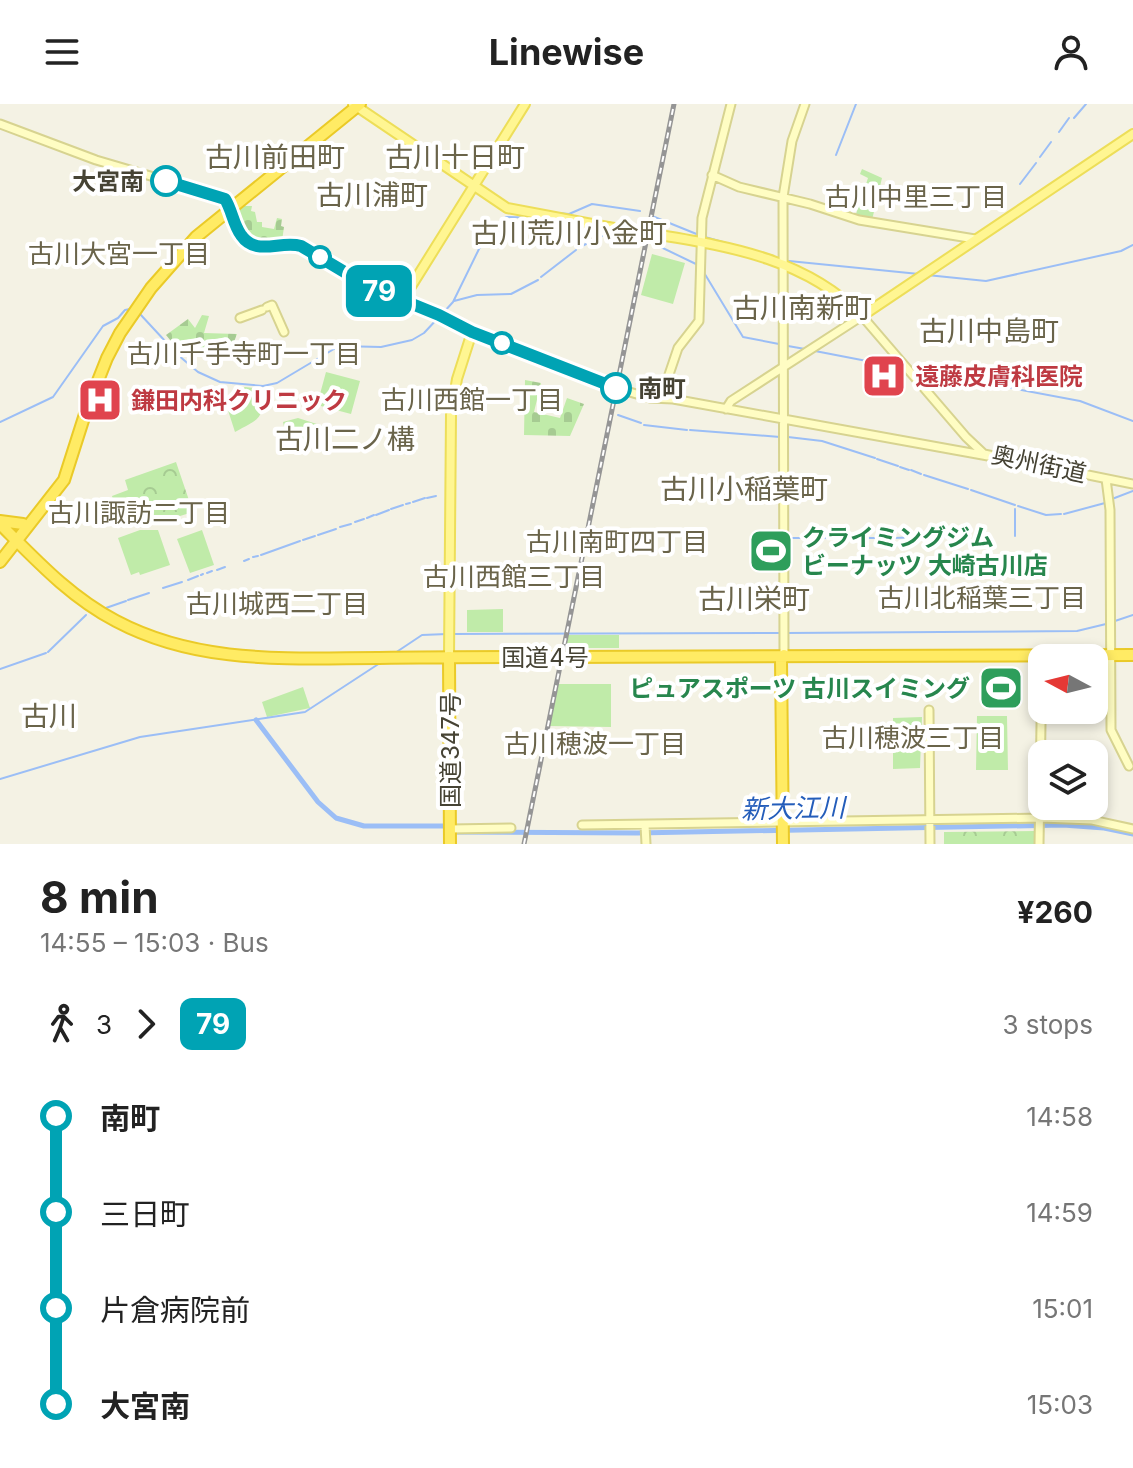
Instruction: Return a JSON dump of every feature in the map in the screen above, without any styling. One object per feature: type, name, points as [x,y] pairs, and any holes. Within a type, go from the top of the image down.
[{"type":"highway","points":[[0,559],[64,480],[96,384],[133,312],[174,260],[230,209],[357,105]]},
{"type":"highway","points":[[13,541],[69,466]]},
{"type":"highway","points":[[0,522],[23,524]]},
{"type":"highway","name":"国道4号","points":[[0,522],[13,541]]},
{"type":"highway","name":"国道4号","points":[[0,531],[62,591],[88,611],[124,630],[170,647],[194,654],[246,661],[1133,657]]},
{"type":"highway","name":"国道347号","points":[[449,659],[450,844]]},
{"type":"highway","points":[[784,659],[784,832]]},
{"type":"highway","name":"国道4号","points":[[784,659],[1028,663]]},
{"type":"main road","points":[[449,659],[451,415],[457,379],[472,332],[402,301],[525,104]]},
{"type":"main road","points":[[357,105],[474,187],[514,210],[739,249],[783,264],[822,284],[862,316],[1133,134]]},
{"type":"street","points":[[661,398],[678,348],[699,321],[702,218],[731,104]]},
{"type":"street","points":[[784,659],[783,197],[790,149],[805,104]]},
{"type":"street","points":[[0,124],[96,160],[222,197],[241,235],[252,244],[263,248],[289,244],[301,246],[362,283],[402,301]]},
{"type":"street","points":[[712,175],[739,187],[859,220],[975,239]]},
{"type":"street","points":[[240,318],[272,305],[284,332]]},
{"type":"street","points":[[726,409],[731,401],[862,316]]},
{"type":"street","name":"奥州街道","points":[[862,316],[975,451],[1133,484]]},
{"type":"street","points":[[472,332],[648,398],[975,451]]},
{"type":"street","points":[[1106,479],[1110,510],[1111,730],[1129,766]]},
{"type":"street","points":[[929,710],[930,844]]},
{"type":"street","points":[[1039,724],[1039,844]]},
{"type":"street","points":[[582,825],[645,834],[1092,820],[1133,829]]},
{"type":"street","points":[[450,829],[511,828]]},
{"type":"green space","points":[[862,169],[882,178],[872,220],[855,217],[868,178],[860,174]]},
{"type":"green space","points":[[239,206],[252,206],[251,211],[255,212],[257,222],[262,222],[262,227],[274,229],[277,218],[282,219],[282,241],[256,242],[246,235],[234,213]]},
{"type":"green space","points":[[652,254],[685,263],[673,304],[641,295]]},
{"type":"green space","points":[[202,315],[209,316],[204,333],[237,334],[227,360],[204,352],[200,357],[189,352],[184,357],[166,335],[188,319],[195,328]]},
{"type":"green space","points":[[326,372],[360,381],[351,414],[317,405]]},
{"type":"green space","points":[[525,380],[541,383],[534,412],[560,418],[567,398],[584,404],[570,436],[524,435]]},
{"type":"green space","points":[[245,387],[263,389],[261,413],[235,432],[224,398]]},
{"type":"green space","points":[[298,418],[323,426],[321,445],[289,449],[283,422]]},
{"type":"green space","points":[[176,462],[193,512],[154,524],[120,524],[112,496],[128,490],[125,480]]},
{"type":"green space","points":[[140,530],[158,530],[170,565],[131,575],[118,538]]},
{"type":"green space","points":[[202,530],[214,565],[190,573],[177,539]]},
{"type":"green space","points":[[503,609],[503,632],[467,632],[467,610]]},
{"type":"green space","points":[[568,635],[619,635],[619,648],[565,648]]},
{"type":"green space","points":[[558,684],[611,684],[611,727],[549,726]]},
{"type":"green space","points":[[303,687],[310,708],[267,717],[262,702]]},
{"type":"green space","points":[[977,716],[1007,716],[1008,770],[976,770]]},
{"type":"green space","points":[[922,717],[920,768],[893,769],[893,718]]},
{"type":"green space","points":[[1036,831],[1035,844],[944,844],[944,832]]},
{"type":"waterway","points":[[836,155],[856,104]]},
{"type":"waterway","points":[[1074,118],[1086,104]]},
{"type":"waterway","points":[[1059,132],[1069,118]]},
{"type":"waterway","points":[[1040,157],[1051,142]]},
{"type":"waterway","points":[[1020,184],[1036,163]]},
{"type":"waterway","points":[[558,213],[569,214],[592,204],[640,211]]},
{"type":"waterway","points":[[653,213],[652,216],[699,235]]},
{"type":"waterway","points":[[443,313],[453,302],[479,249],[502,220],[506,217],[539,218]]},
{"type":"waterway","points":[[582,246],[610,232],[640,237],[698,265]]},
{"type":"waterway","points":[[705,237],[773,256]]},
{"type":"waterway","points":[[927,275],[986,281],[1121,251],[1133,245]]},
{"type":"waterway","points":[[541,277],[576,250]]},
{"type":"waterway","points":[[789,261],[919,274]]},
{"type":"waterway","points":[[703,271],[743,337],[779,344]]},
{"type":"waterway","points":[[454,301],[477,295],[511,294],[538,280]]},
{"type":"waterway","points":[[0,422],[53,397],[103,326],[130,309]]},
{"type":"waterway","points":[[140,314],[198,372],[220,382],[263,386],[277,383],[339,346],[381,347],[412,340],[424,333],[438,318]]},
{"type":"waterway","points":[[788,346],[805,349]]},
{"type":"waterway","points":[[815,351],[903,368]]},
{"type":"waterway","points":[[915,370],[1080,401],[1133,421]]},
{"type":"waterway","points":[[618,415],[641,423]]},
{"type":"waterway","points":[[644,425],[687,430]]},
{"type":"waterway","points":[[690,430],[780,437]]},
{"type":"waterway","points":[[788,437],[822,441],[875,458]]},
{"type":"waterway","points":[[877,459],[898,466]]},
{"type":"waterway","points":[[900,467],[909,470]]},
{"type":"waterway","points":[[911,470],[921,474]]},
{"type":"waterway","points":[[924,475],[968,489]]},
{"type":"waterway","points":[[971,490],[1015,505]]},
{"type":"waterway","points":[[1112,499],[1133,491]]},
{"type":"waterway","points":[[427,498],[436,496]]},
{"type":"waterway","points":[[413,502],[425,498]]},
{"type":"waterway","points":[[406,504],[410,503]]},
{"type":"waterway","points":[[1064,514],[1105,503]]},
{"type":"waterway","points":[[391,509],[403,505]]},
{"type":"waterway","points":[[1018,506],[1046,515],[1061,514]]},
{"type":"waterway","points":[[1015,509],[1015,536]]},
{"type":"waterway","points":[[376,515],[389,510]]},
{"type":"waterway","points":[[367,518],[374,515]]},
{"type":"waterway","points":[[446,515],[446,526]]},
{"type":"waterway","points":[[355,522],[364,519]]},
{"type":"waterway","points":[[340,527],[351,524]]},
{"type":"waterway","points":[[318,535],[336,529]]},
{"type":"waterway","points":[[446,529],[446,537]]},
{"type":"waterway","points":[[303,540],[315,536]]},
{"type":"waterway","points":[[893,538],[921,537]]},
{"type":"waterway","points":[[924,537],[967,537]]},
{"type":"waterway","points":[[788,538],[829,538]]},
{"type":"waterway","points":[[832,538],[875,538]]},
{"type":"waterway","points":[[879,538],[891,538]]},
{"type":"waterway","points":[[261,555],[300,541]]},
{"type":"waterway","points":[[253,557],[258,556]]},
{"type":"waterway","points":[[244,561],[249,559]]},
{"type":"waterway","points":[[217,570],[225,567]]},
{"type":"waterway","points":[[207,573],[212,571]]},
{"type":"waterway","points":[[188,580],[198,576]]},
{"type":"waterway","points":[[163,588],[182,582]]},
{"type":"waterway","points":[[128,600],[149,593]]},
{"type":"waterway","points":[[103,609],[126,601]]},
{"type":"waterway","points":[[48,652],[86,615]]},
{"type":"waterway","points":[[1112,622],[1133,615]]},
{"type":"waterway","points":[[786,633],[1077,631],[1106,624]]},
{"type":"waterway","points":[[454,634],[779,633]]},
{"type":"waterway","points":[[395,653],[422,635],[447,634]]},
{"type":"waterway","points":[[0,669],[46,653]]},
{"type":"waterway","points":[[0,779],[140,737],[305,712],[380,663]]},
{"type":"waterway","name":"新大江川","points":[[256,720],[318,802],[336,818],[364,826],[447,828]]},
{"type":"waterway","name":"新大江川","points":[[452,832],[637,833],[1063,825],[1133,834]]},
{"type":"railway","points":[[524,844],[674,104]]},
{"type":"bus line","name":"79","points":[[166,181],[225,199],[247,242],[263,248],[289,244],[301,246],[368,286],[472,332],[616,388]]},
{"type":"place","name":"大宮南","points":[[166,181]]},
{"type":"place","name":"遠藤皮膚科医院","points":[[884,376]]},
{"type":"place","name":"南町","points":[[616,388]]},
{"type":"place","name":"鎌田内科クリニック","points":[[100,400]]},
{"type":"place","name":"クライミングジム ビーナッツ 大崎古川店","points":[[771,551]]},
{"type":"place","name":"ピュアスポーツ 古川スイミング","points":[[1001,688]]},
{"type":"district","name":"古川前田町","points":[[275,157]]},
{"type":"district","name":"古川十日町","points":[[455,157]]},
{"type":"district","name":"古川浦町","points":[[372,195]]},
{"type":"district","name":"古川中里三丁目","points":[[916,196]]},
{"type":"district","name":"古川荒川小金町","points":[[569,233]]},
{"type":"district","name":"古川大宮一丁目","points":[[119,253]]},
{"type":"district","name":"古川南新町","points":[[802,308]]},
{"type":"district","name":"古川中島町","points":[[989,331]]},
{"type":"district","name":"古川千手寺町一丁目","points":[[244,353]]},
{"type":"district","name":"古川西館一丁目","points":[[472,399]]},
{"type":"district","name":"古川二ノ構","points":[[345,439]]},
{"type":"district","name":"古川小稲葉町","points":[[744,489]]},
{"type":"district","name":"古川諏訪二丁目","points":[[139,512]]},
{"type":"district","name":"古川南町四丁目","points":[[617,541]]},
{"type":"district","name":"古川西館三丁目","points":[[514,576]]},
{"type":"district","name":"古川北稲葉三丁目","points":[[982,597]]},
{"type":"district","name":"古川栄町","points":[[754,599]]},
{"type":"district","name":"古川城西二丁目","points":[[277,603]]},
{"type":"district","name":"古川","points":[[49,716]]},
{"type":"district","name":"古川穂波三丁目","points":[[913,737]]},
{"type":"district","name":"古川穂波一丁目","points":[[595,743]]}]
